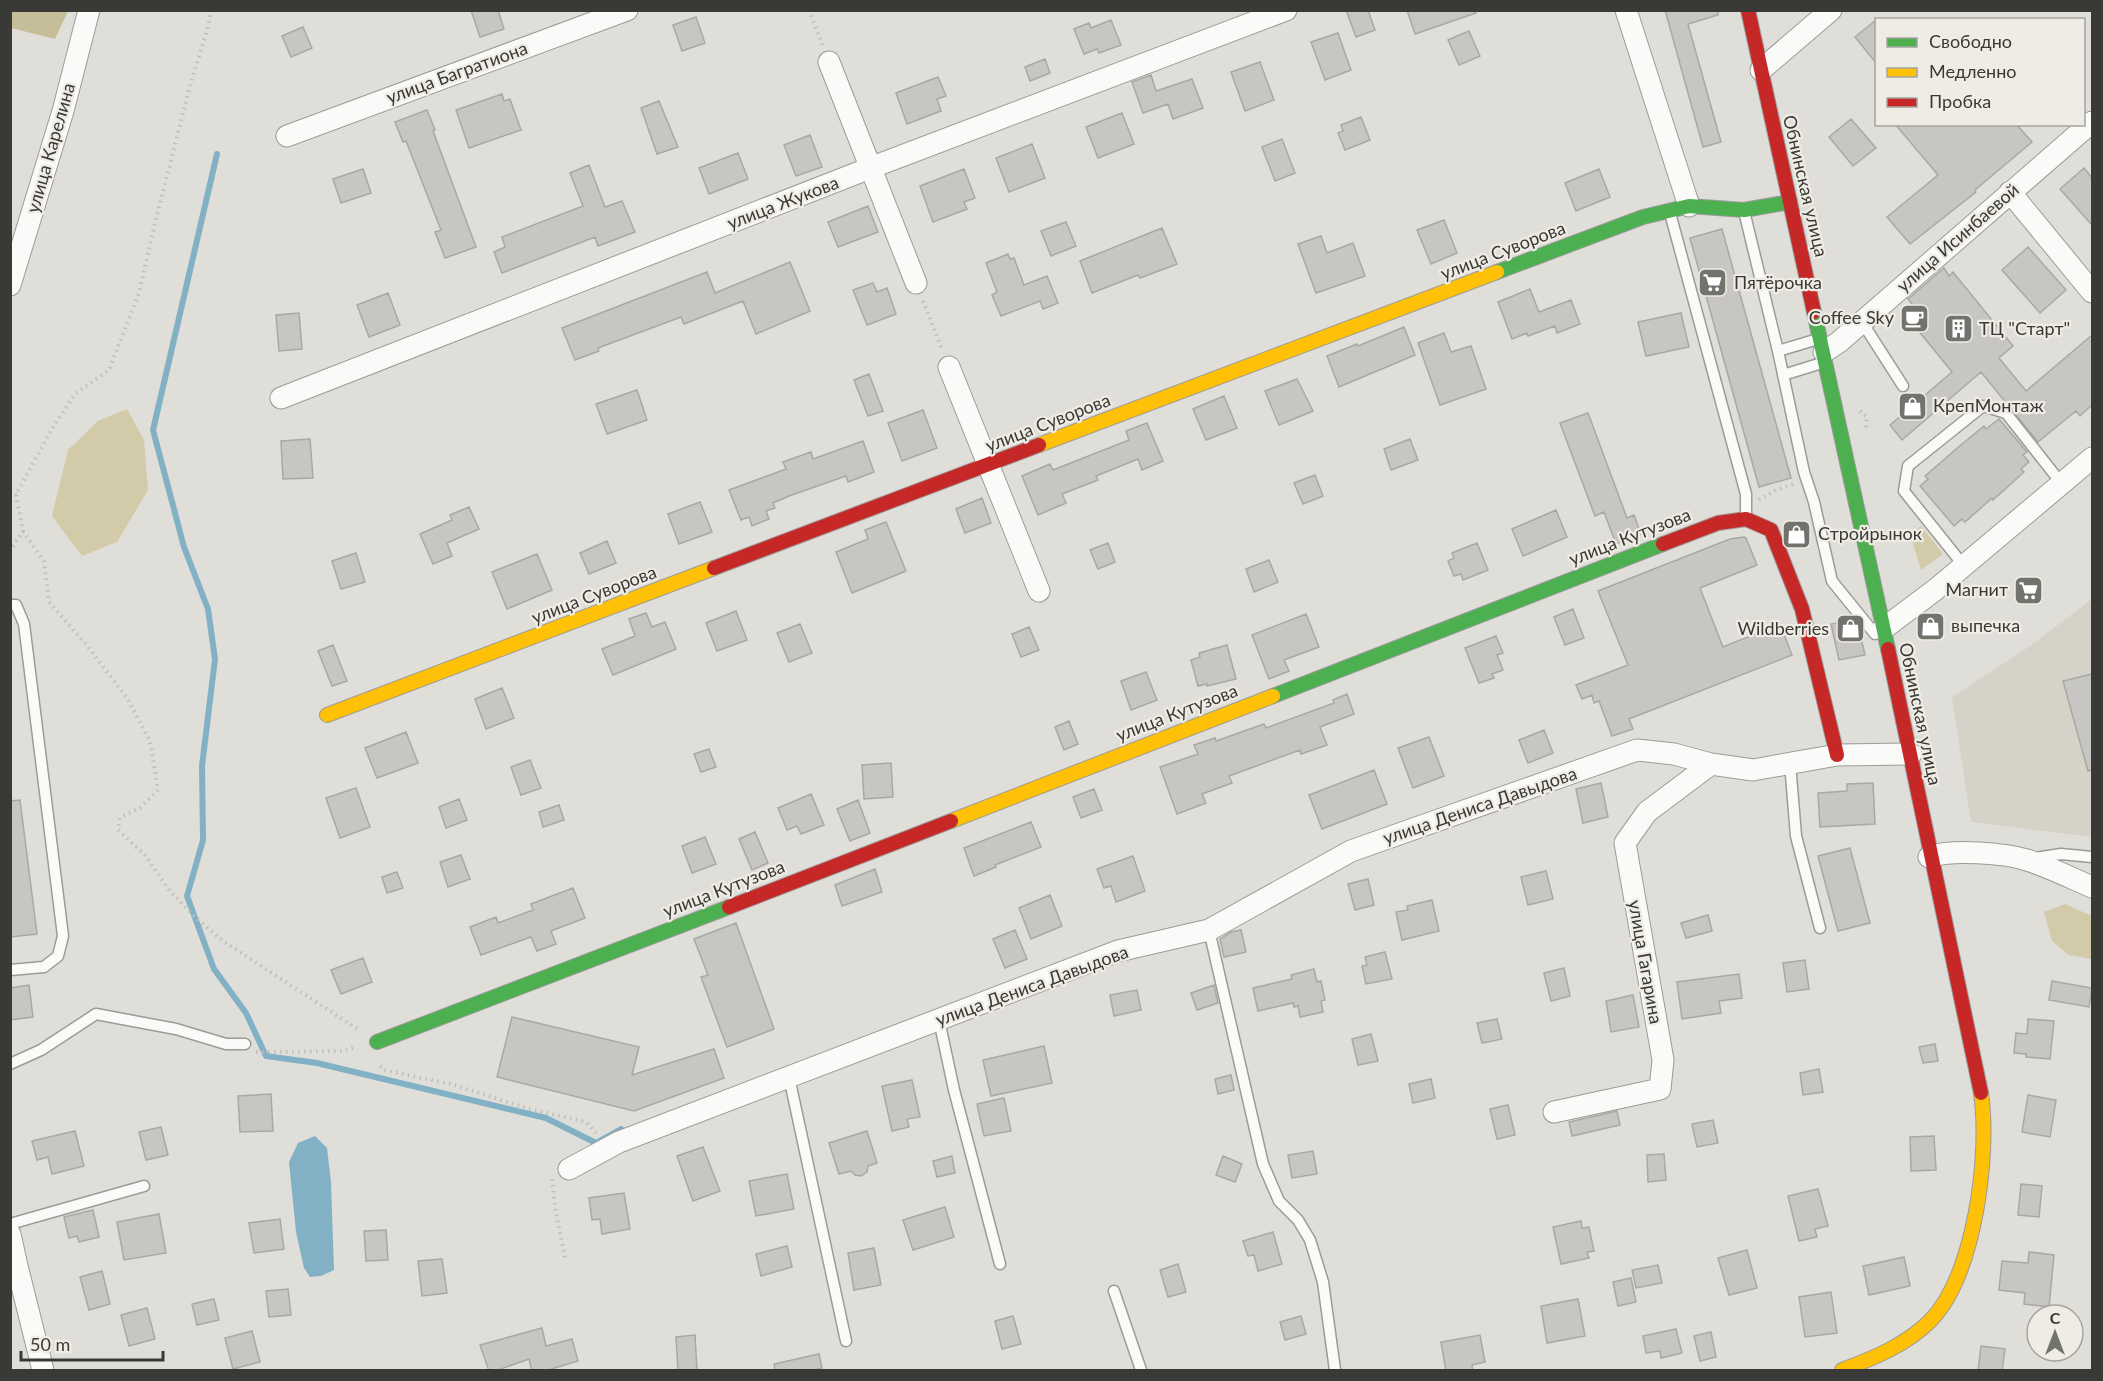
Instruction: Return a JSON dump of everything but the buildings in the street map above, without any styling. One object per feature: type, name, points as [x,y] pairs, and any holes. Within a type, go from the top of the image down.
[{"type":"street","name":"улица Карелина","points":[[10,285],[63,111],[89,10]]},
{"type":"street","name":"улица Багратиона","points":[[287,136],[627,10]]},
{"type":"street","name":"улица Жукова","points":[[280,398],[870,168],[1286,10]]},
{"type":"street","points":[[1626,10],[1679,208]]},
{"type":"street","name":"Обнинская улица","points":[[1748,10],[1911,754],[1929,857],[1980,1095],[1984,1137],[1979,1195],[1960,1268],[1949,1295],[1932,1318],[1908,1340],[1883,1355],[1842,1371]]},
{"type":"street","points":[[1761,70],[1831,10]]},
{"type":"street","points":[[829,62],[916,283]]},
{"type":"street","name":"улица Исинбаевой","points":[[1824,351],[1862,322],[2092,122]]},
{"type":"street","points":[[2010,192],[2092,292]]},
{"type":"street","name":"улица Суворова","points":[[327,715],[1610,230],[1679,208],[1744,210],[1790,202]]},
{"type":"street","points":[[949,367],[1038,591]]},
{"type":"street","points":[[1885,638],[1964,566],[2092,458]]},
{"type":"street","points":[[1746,519],[1772,530],[1802,609],[1837,755]]},
{"type":"street","name":"улица Кутузова","points":[[377,1042],[1718,523],[1746,519]]},
{"type":"street","name":"улица Дениса Давыдова","points":[[570,1169],[607,1148],[1118,951],[1209,930],[1351,851],[1637,750],[1674,753],[1711,764],[1753,770],[1837,755],[1911,754]]},
{"type":"street","name":"улица Гагарина","points":[[1554,1112],[1660,1089],[1663,1060],[1625,843],[1647,812],[1711,764]]},
{"type":"street","points":[[1929,857],[1941,853],[1986,854],[2025,859],[2092,886]]},
{"type":"street","points":[[10,1233],[43,1371]]},
{"type":"lane","points":[[1679,208],[1746,494],[1746,519]]},
{"type":"lane","points":[[1744,210],[1832,581],[1885,638]]},
{"type":"lane","points":[[1862,322],[1903,386]]},
{"type":"lane","points":[[1778,351],[1824,351]]},
{"type":"lane","points":[[1782,375],[1824,351]]},
{"type":"lane","points":[[1964,566],[1904,491],[1908,466],[1983,406],[2006,412],[2062,484]]},
{"type":"lane","points":[[10,605],[15,606],[24,624],[63,936],[58,956],[44,967],[10,970]]},
{"type":"lane","points":[[1790,763],[1796,836],[1820,928]]},
{"type":"lane","points":[[2025,859],[2061,854],[2092,857]]},
{"type":"lane","points":[[1209,930],[1263,1164],[1279,1201],[1298,1220],[1310,1240],[1323,1282],[1335,1371]]},
{"type":"lane","points":[[10,1064],[40,1050],[96,1014],[176,1029],[226,1044],[245,1044]]},
{"type":"lane","points":[[939,1020],[954,1090],[1000,1264]]},
{"type":"lane","points":[[789,1077],[846,1341]]},
{"type":"lane","points":[[10,1224],[144,1186]]},
{"type":"lane","points":[[1114,1291],[1141,1371]]},
{"type":"path","points":[[211,10],[139,293],[109,370],[75,394],[52,429],[16,495],[23,531],[44,562],[49,602],[86,644],[127,699],[150,741],[158,790],[141,807],[120,818],[118,830],[145,855],[169,890],[223,941],[377,1042]]},
{"type":"path","points":[[809,10],[829,62]]},
{"type":"path","points":[[916,283],[949,367]]},
{"type":"path","points":[[1759,501],[1776,490]]},
{"type":"path","points":[[10,491],[16,495]]},
{"type":"path","points":[[10,552],[23,531]]},
{"type":"path","points":[[254,1052],[270,1050],[342,1051],[377,1042]]},
{"type":"path","points":[[377,1042],[372,1054],[384,1070],[451,1084],[526,1108],[586,1122],[607,1148]]},
{"type":"path","points":[[565,1258],[552,1178],[570,1169]]},
{"type":"shaded area","points":[[10,11],[68,11],[55,39],[11,28]]},
{"type":"shaded area","points":[[127,409],[144,440],[148,490],[117,542],[82,556],[52,516],[68,450],[98,421]]},
{"type":"shaded area","points":[[1921,526],[1943,554],[1921,570],[1910,534]]},
{"type":"shaded area","points":[[2092,599],[2092,837],[1971,822],[1952,697],[2027,648]]},
{"type":"shaded area","points":[[2065,904],[2092,916],[2092,959],[2069,955],[2052,941],[2044,912]]},
{"type":"water","points":[[315,1136],[327,1148],[331,1182],[334,1270],[321,1276],[310,1277],[304,1268],[296,1232],[289,1162],[298,1143]]},
{"type":"waterway","points":[[217,154],[153,430],[184,547],[208,609],[215,659],[202,766],[203,840],[187,896],[214,969],[246,1013],[266,1056],[317,1063],[546,1118],[596,1143],[621,1129]]},
{"type":"traffic: fast","points":[[1497,272],[1643,217],[1689,206],[1744,210],[1790,202]]},
{"type":"traffic: fast","points":[[1814,312],[1888,649]]},
{"type":"traffic: fast","points":[[1273,696],[1663,544]]},
{"type":"traffic: fast","points":[[377,1042],[729,907]]},
{"type":"traffic: slow","points":[[1039,445],[1497,272]]},
{"type":"traffic: slow","points":[[327,715],[714,568]]},
{"type":"traffic: slow","points":[[951,821],[1273,696]]},
{"type":"traffic: slow","points":[[1842,1370],[1878,1356],[1911,1337],[1930,1321],[1945,1301],[1958,1275],[1976,1213],[1983,1148],[1981,1093]]},
{"type":"traffic: jam","points":[[1748,10],[1814,312]]},
{"type":"traffic: jam","points":[[714,568],[1039,445]]},
{"type":"traffic: jam","points":[[1663,544],[1718,523],[1746,519],[1771,530],[1802,609],[1837,755]]},
{"type":"traffic: jam","points":[[1888,649],[1981,1093]]},
{"type":"traffic: jam","points":[[729,907],[951,821]]},
{"type":"place","name":"Пятёрочка","points":[[1713,283]]},
{"type":"place","name":"Coffee Sky","points":[[1915,318]]},
{"type":"place","name":"ТЦ \"Старт\"","points":[[1958,329]]},
{"type":"place","name":"КрепМонтаж","points":[[1912,406]]},
{"type":"place","name":"Стройрынок","points":[[1797,534]]},
{"type":"place","name":"Магнит","points":[[2029,590]]},
{"type":"place","name":"выпечка","points":[[1930,626]]},
{"type":"place","name":"Wildberries","points":[[1850,629]]}]
